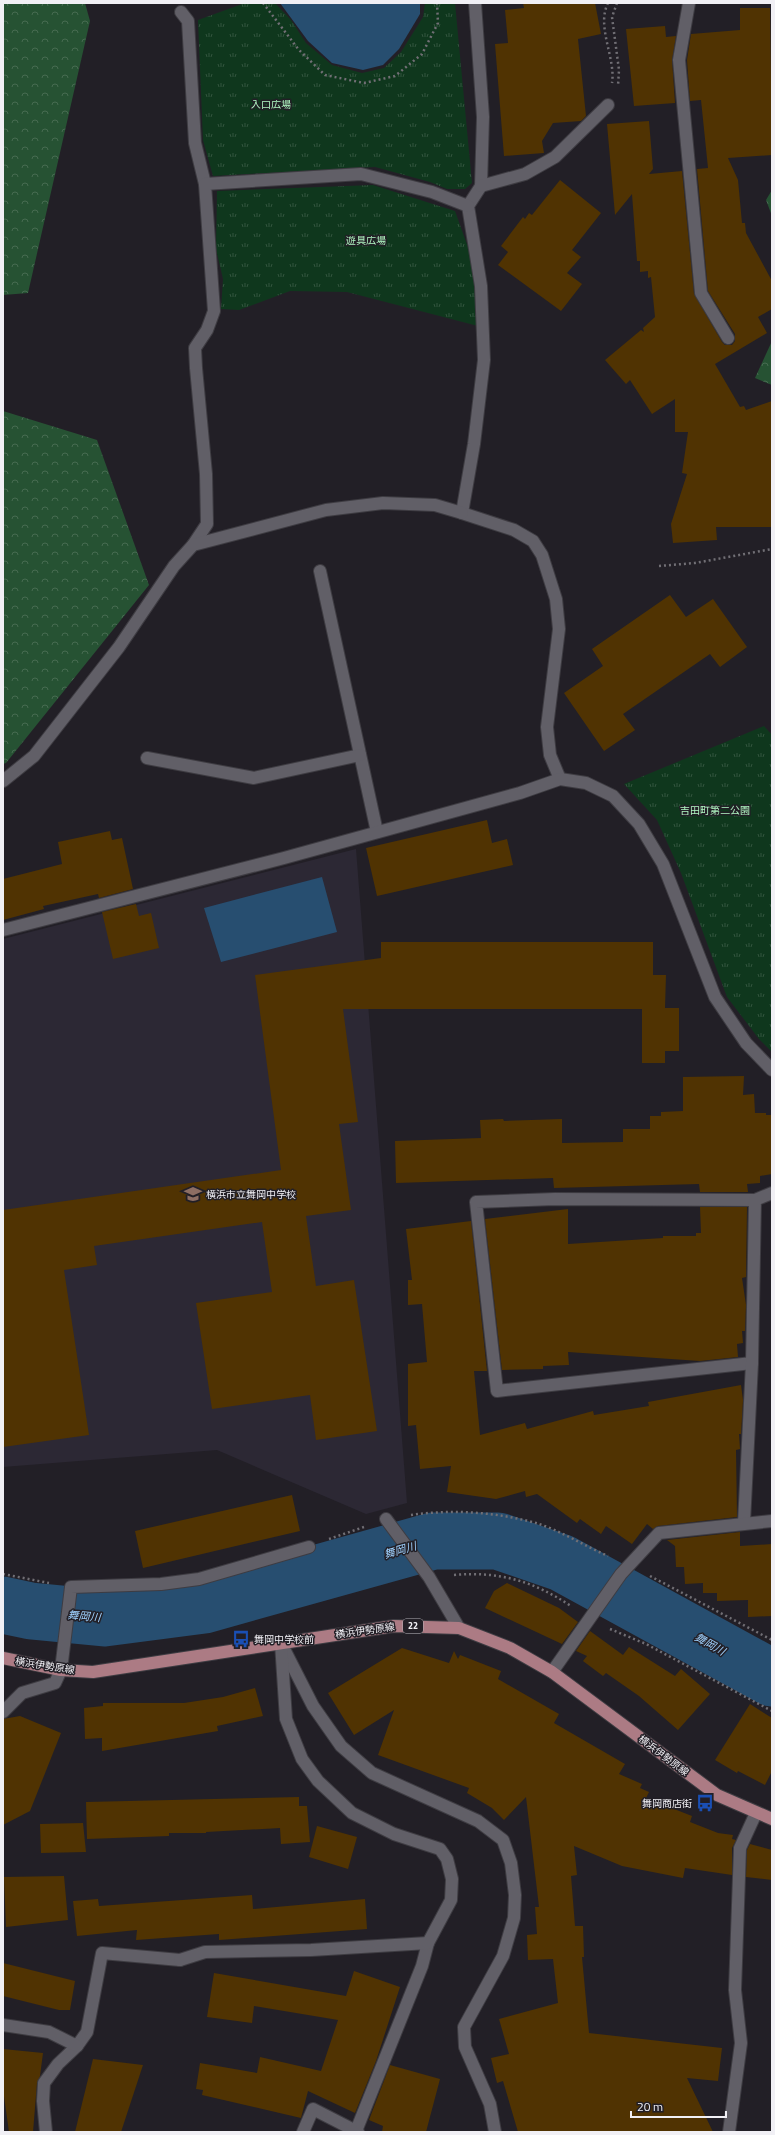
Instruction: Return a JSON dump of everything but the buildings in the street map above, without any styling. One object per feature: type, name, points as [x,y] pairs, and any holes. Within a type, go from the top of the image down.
[{"type":"main road","name":"横浜伊勢原線","points":[[3,1658],[61,1670],[93,1672],[281,1642],[394,1626],[459,1628],[510,1648],[552,1672],[717,1795],[772,1819]]},
{"type":"street","points":[[462,513],[474,444],[484,360],[482,286],[468,206],[481,186],[483,117],[475,3]]},
{"type":"street","points":[[689,3],[680,60],[701,293],[728,338]]},
{"type":"street","points":[[3,781],[34,756],[119,647],[174,566],[193,545],[207,524],[206,474],[196,348],[207,330],[214,311],[205,184],[194,143],[188,21],[181,12]]},
{"type":"street","points":[[481,186],[525,174],[554,158],[608,105]]},
{"type":"street","points":[[205,184],[361,174],[432,192],[468,206]]},
{"type":"street","points":[[193,545],[326,510],[384,504],[434,505],[514,530],[533,540],[542,555],[556,599],[559,629],[547,727],[550,755],[560,779]]},
{"type":"street","points":[[320,571],[378,832]]},
{"type":"street","points":[[147,758],[254,778],[360,755]]},
{"type":"street","points":[[3,930],[378,832],[520,793],[560,779],[586,783],[613,796],[639,824],[663,864],[715,997],[746,1043],[772,1070]]},
{"type":"street","points":[[752,1363],[496,1391],[476,1202],[555,1199],[755,1200],[772,1193]]},
{"type":"street","points":[[744,1523],[752,1363],[755,1200]]},
{"type":"street","points":[[386,1519],[426,1573],[459,1628]]},
{"type":"street","points":[[552,1672],[621,1574],[659,1533],[772,1521]]},
{"type":"street","points":[[3,1712],[22,1693],[55,1683],[61,1670],[70,1592],[199,1579],[309,1547]]},
{"type":"street","points":[[281,1642],[286,1719],[302,1759],[318,1781],[352,1813],[394,1834],[440,1849],[447,1859],[452,1879],[451,1900],[428,1942],[422,1966],[357,2131],[314,2109],[304,2132]]},
{"type":"street","points":[[281,1642],[313,1706],[341,1746],[351,1756],[372,1773],[478,1821],[503,1840],[511,1863],[515,1895],[514,1918],[503,1956],[464,2026],[465,2047],[490,2104],[495,2132]]},
{"type":"street","points":[[729,2132],[741,2043],[735,1990],[740,1848],[756,1813]]},
{"type":"street","points":[[46,2132],[44,2083],[58,2064],[78,2046],[87,2032],[102,1953],[180,1960],[205,1952],[311,1950],[428,1942]]},
{"type":"street","points":[[3,2025],[49,2032],[78,2046]]},
{"type":"path","points":[[263,3],[299,50],[326,75],[364,83],[395,76],[422,54],[438,23],[437,3]]},
{"type":"path","points":[[608,3],[605,17],[605,28],[613,74],[608,105]]},
{"type":"path","points":[[608,105],[615,98],[618,84],[619,70],[612,17],[617,3]]},
{"type":"path","points":[[659,566],[695,563],[772,549]]},
{"type":"path","points":[[309,1547],[386,1519],[436,1511],[480,1512],[536,1523],[629,1565],[772,1640]]},
{"type":"path","points":[[426,1573],[477,1573],[508,1577],[548,1591],[593,1613],[608,1628],[646,1644],[772,1711]]},
{"type":"path","points":[[3,1574],[70,1592]]},
{"type":"shaded area","name":"横浜市立舞岡中学校","points":[[356,849],[407,1503],[366,1514],[217,1450],[3,1467],[3,939]]},
{"type":"green space","points":[[3,3],[85,3],[90,21],[28,293],[3,295]]},
{"type":"green space","name":"入口広場","points":[[245,3],[275,3],[291,20],[306,43],[332,65],[362,73],[384,68],[401,52],[423,17],[425,3],[455,3],[472,183],[465,189],[447,189],[430,182],[375,167],[213,176],[203,140],[198,20]]},
{"type":"green space","name":"遊具広場","points":[[373,185],[455,211],[469,250],[476,285],[478,326],[347,292],[290,291],[239,310],[221,309],[223,279],[216,249],[217,191]]},
{"type":"green space","points":[[772,190],[772,216],[766,200]]},
{"type":"green space","points":[[772,341],[772,385],[755,378]]},
{"type":"green space","points":[[3,411],[97,440],[149,585],[6,763],[3,764]]},
{"type":"green space","name":"吉田町第二公園","points":[[764,726],[772,735],[772,1052],[759,1039],[727,997],[681,873],[657,820],[624,784]]},
{"type":"water","points":[[280,3],[420,3],[420,14],[399,49],[383,65],[363,70],[332,63],[308,41]]},
{"type":"water","points":[[322,877],[337,932],[221,962],[204,908]]},
{"type":"waterway","name":"舞岡川","points":[[3,1605],[31,1611],[104,1618],[204,1605],[433,1541],[498,1541],[562,1563],[772,1678]]},
{"type":"place","name":"横浜市立舞岡中学校","points":[[193,1194]]},
{"type":"place","name":"舞岡中学校前","points":[[241,1639]]},
{"type":"place","name":"舞岡商店街","points":[[705,1803]]}]
